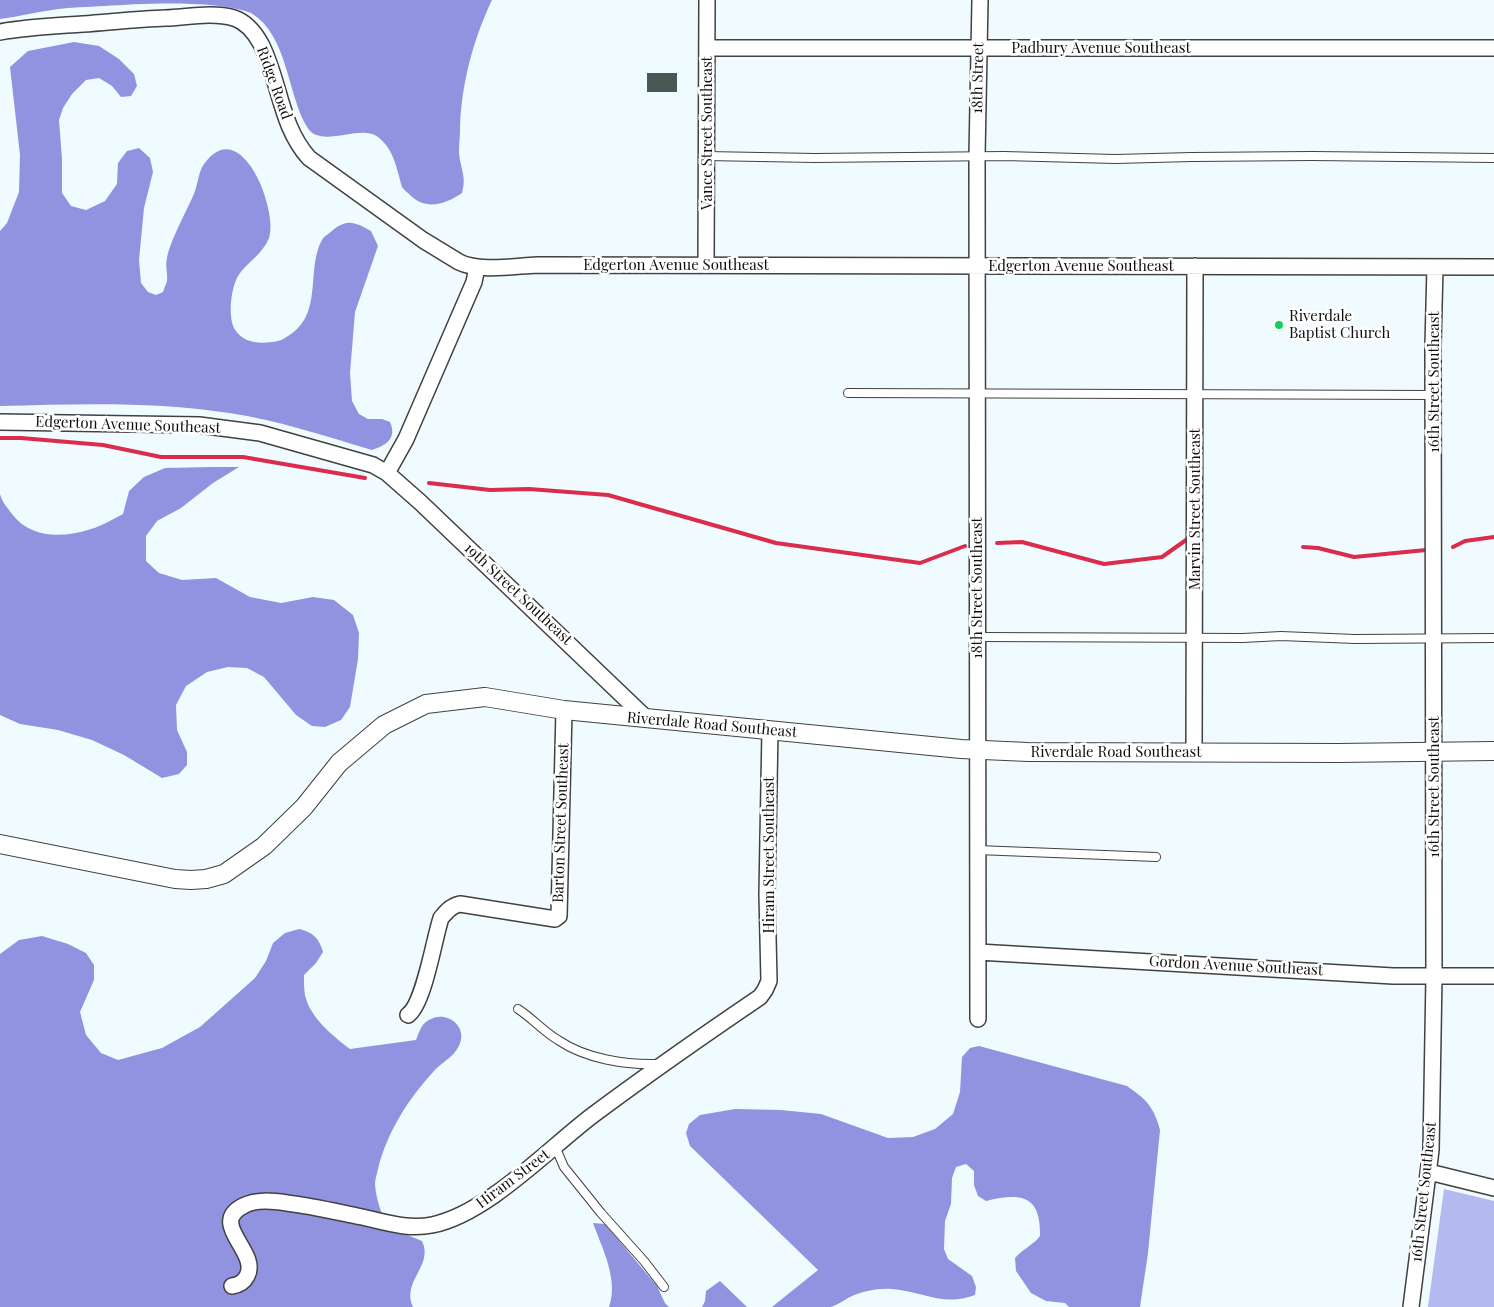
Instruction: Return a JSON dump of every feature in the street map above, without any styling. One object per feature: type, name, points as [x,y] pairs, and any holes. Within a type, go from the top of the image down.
[{"type":"street","name":"Vance Street Southeast","points":[[706,265],[707,0]]},
{"type":"street","name":"18th Street","points":[[977,156],[980,0]]},
{"type":"street","name":"Ridge Road","points":[[0,32],[26,28],[205,16],[236,19],[246,24],[261,43],[293,135],[300,148],[309,158],[423,240],[466,266],[477,267]]},
{"type":"street","name":"Padbury Avenue Southeast","points":[[707,48],[1494,48]]},
{"type":"street","name":"18th Street Southeast","points":[[977,156],[978,1020]]},
{"type":"street","name":"Edgerton Avenue Southeast","points":[[477,267],[537,265],[1494,266]]},
{"type":"street","name":"Marvin Street Southeast","points":[[1194,752],[1195,266]]},
{"type":"street","name":"16th Street Southeast","points":[[1411,1307],[1431,1150],[1434,976],[1433,395],[1435,266]]},
{"type":"street","points":[[387,473],[406,439],[474,282],[477,267]]},
{"type":"street","name":"Edgerton Avenue Southeast","points":[[0,422],[199,425],[260,433],[373,466],[387,473]]},
{"type":"street","name":"19th Street Southeast","points":[[387,473],[448,528],[647,718]]},
{"type":"street","name":"Riverdale Road Southeast","points":[[0,844],[175,879],[206,879],[224,874],[264,846],[304,807],[339,763],[384,725],[426,704],[485,698],[564,710],[977,750],[1028,752],[1494,751]]},
{"type":"street","name":"Barton Street Southeast","points":[[408,1015],[415,1008],[421,993],[442,918],[453,906],[460,904],[555,920],[559,916],[564,710]]},
{"type":"street","name":"Hiram Street Southeast","points":[[769,981],[770,730]]},
{"type":"street","name":"Gordon Avenue Southeast","points":[[978,952],[1394,976],[1494,976]]},
{"type":"street","name":"Hiram Street","points":[[232,1286],[241,1283],[249,1271],[250,1264],[247,1256],[232,1232],[230,1224],[233,1216],[244,1206],[257,1202],[271,1201],[301,1205],[416,1228],[448,1221],[472,1210],[499,1192],[592,1116],[663,1063],[760,997],[766,990],[769,981]]},
{"type":"street","points":[[1429,1172],[1494,1188]]},
{"type":"lane","points":[[706,156],[815,158],[977,156],[1115,159],[1302,156],[1494,158]]},
{"type":"lane","points":[[848,393],[1433,395]]},
{"type":"lane","points":[[977,637],[1039,639],[1244,638],[1281,636],[1355,639],[1494,638]]},
{"type":"lane","points":[[977,850],[1156,857]]},
{"type":"lane","points":[[518,1009],[559,1041],[577,1050],[629,1063],[663,1063]]},
{"type":"lane","points":[[555,1146],[564,1168],[664,1287]]},
{"type":"shaded area","points":[[0,0],[492,0],[479,31],[469,63],[463,96],[459,152],[464,177],[462,193],[443,203],[423,203],[416,200],[402,187],[392,155],[378,137],[370,133],[331,137],[313,133],[307,127],[300,114],[280,50],[273,35],[251,13],[220,6],[159,3],[65,8],[0,19]]},
{"type":"shaded area","points":[[74,42],[99,46],[119,59],[134,74],[137,86],[131,96],[121,97],[112,86],[99,78],[86,80],[72,94],[63,108],[59,120],[62,193],[71,206],[86,210],[105,201],[117,184],[118,163],[127,151],[139,148],[150,158],[153,172],[144,208],[139,260],[141,283],[148,292],[156,295],[163,292],[167,281],[166,264],[169,251],[195,192],[200,171],[213,155],[221,150],[229,149],[236,152],[250,165],[267,203],[271,225],[266,244],[259,254],[241,271],[234,287],[231,302],[232,323],[238,334],[243,338],[254,342],[266,343],[280,341],[291,334],[301,325],[307,314],[311,302],[317,251],[323,239],[338,226],[348,223],[356,224],[371,231],[378,246],[355,312],[350,373],[352,401],[359,414],[368,419],[382,419],[390,422],[392,432],[391,437],[386,443],[372,450],[265,420],[200,409],[115,404],[0,406],[0,231],[7,223],[19,192],[20,155],[10,67],[28,51]]},
{"type":"shaded area","points":[[239,467],[213,483],[181,508],[157,521],[146,536],[146,561],[159,573],[182,580],[216,578],[250,597],[281,603],[313,597],[334,600],[353,615],[359,633],[358,659],[350,707],[341,720],[325,727],[312,726],[296,715],[264,677],[247,668],[228,667],[207,672],[186,686],[176,705],[177,730],[187,752],[187,765],[179,774],[162,778],[124,755],[92,740],[58,730],[20,724],[0,715],[0,494],[3,502],[12,514],[28,528],[48,534],[70,534],[95,528],[123,514],[129,491],[144,477],[165,468]]},
{"type":"shaded area","points":[[299,929],[315,936],[323,952],[316,963],[304,975],[305,993],[308,1003],[323,1026],[350,1049],[416,1040],[423,1025],[428,1020],[436,1017],[452,1020],[460,1029],[461,1040],[457,1050],[425,1081],[400,1116],[387,1142],[375,1180],[378,1201],[388,1227],[422,1241],[425,1250],[424,1258],[411,1289],[410,1298],[413,1307],[0,1307],[0,954],[19,940],[42,936],[68,944],[86,953],[94,965],[94,980],[80,1012],[86,1035],[101,1053],[118,1060],[162,1048],[200,1027],[255,978],[266,961],[273,943],[285,933]]},
{"type":"shaded area","points":[[979,1046],[1127,1086],[1139,1095],[1152,1109],[1160,1130],[1148,1253],[1140,1307],[1069,1307],[1065,1303],[1046,1301],[1031,1293],[1016,1271],[1015,1258],[1040,1236],[1037,1212],[1032,1204],[1018,1197],[986,1201],[978,1196],[974,1185],[974,1171],[966,1164],[956,1167],[952,1178],[951,1204],[945,1221],[944,1249],[948,1259],[972,1276],[976,1287],[975,1295],[953,1300],[892,1289],[881,1289],[860,1293],[830,1307],[772,1307],[818,1270],[690,1146],[686,1133],[689,1124],[700,1115],[735,1109],[781,1110],[821,1114],[888,1138],[913,1137],[935,1129],[953,1114],[960,1092],[962,1057],[970,1048]]},
{"type":"shaded area","points":[[1444,1189],[1494,1201],[1494,1307],[1428,1307]]},
{"type":"shaded area","points":[[593,1223],[605,1224],[657,1286],[669,1307],[609,1307],[612,1297],[611,1275],[605,1253]]},
{"type":"shaded area","points":[[720,1281],[747,1307],[702,1307],[706,1291]]},
{"type":"building","points":[[647,73],[677,73],[677,92],[647,92]]},
{"type":"waterway","points":[[0,438],[103,445],[161,457],[243,457],[365,478]]},
{"type":"waterway","points":[[429,483],[490,490],[529,489],[608,495],[776,543],[920,563],[965,546]]},
{"type":"waterway","points":[[1453,547],[1465,541],[1494,537]]},
{"type":"waterway","points":[[997,543],[1022,542],[1104,564],[1162,557],[1186,540]]},
{"type":"waterway","points":[[1303,547],[1318,548],[1354,557],[1426,550]]},
{"type":"place","name":"Riverdale Baptist Church","points":[[1279,325]]}]
